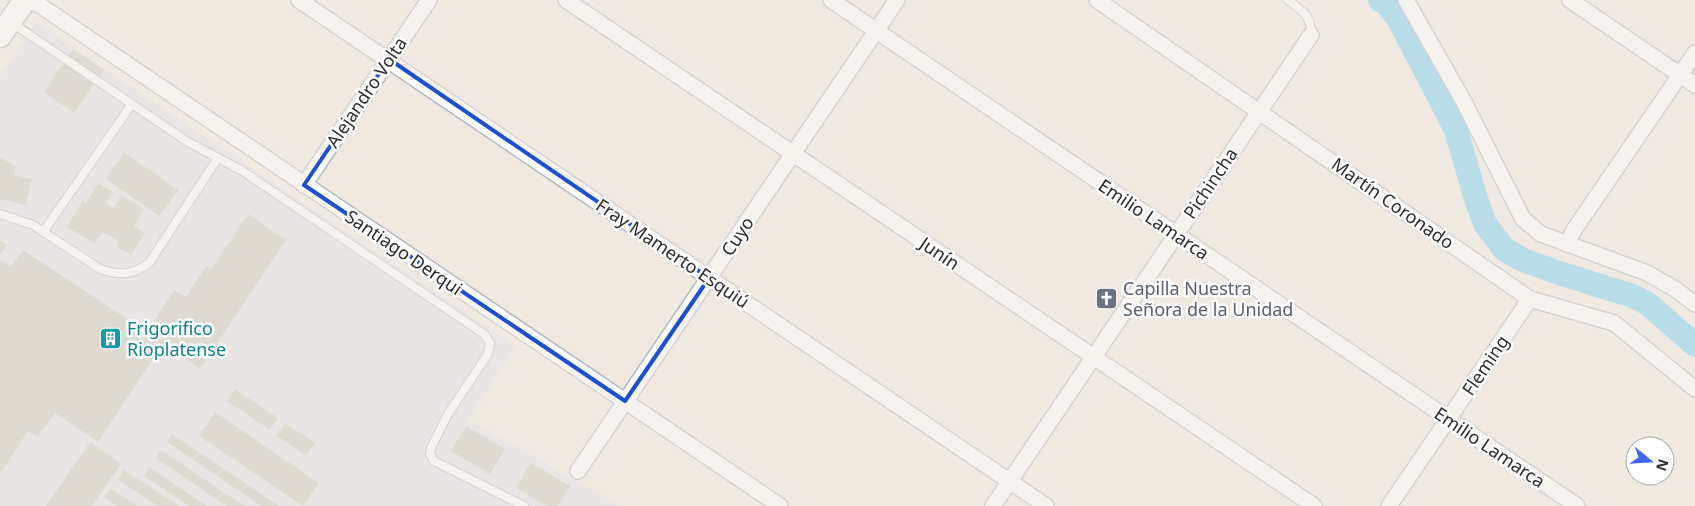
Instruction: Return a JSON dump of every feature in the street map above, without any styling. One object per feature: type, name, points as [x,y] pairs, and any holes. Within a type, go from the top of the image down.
[{"type":"main road","points":[[5,29],[27,0]]},
{"type":"street","name":"Santiago Derqui","points":[[27,0],[41,6],[780,506]]},
{"type":"street","name":"Fray Mamerto Esquiú","points":[[299,0],[389,59],[1046,506]]},
{"type":"street","name":"Alejandro Volta","points":[[304,185],[429,0]]},
{"type":"street","name":"Junín","points":[[566,0],[1314,506]]},
{"type":"street","name":"Emilio Lamarca","points":[[830,0],[1578,506]]},
{"type":"street","name":"Cuyo","points":[[578,471],[897,0]]},
{"type":"street","name":"Martín Coronado","points":[[1097,0],[1259,110],[1530,299],[1614,323],[1695,389]]},
{"type":"street","points":[[1406,0],[1464,102],[1523,219],[1541,234],[1646,273],[1675,289],[1695,304]]},
{"type":"street","points":[[1570,0],[1695,85]]},
{"type":"street","name":"Pichincha","points":[[993,506],[1311,35]]},
{"type":"street","points":[[1567,244],[1574,230],[1695,53]]},
{"type":"street","name":"Fleming","points":[[1389,506],[1530,299]]},
{"type":"lane","points":[[1288,0],[1303,11],[1309,19],[1312,25],[1311,35]]},
{"type":"lane","points":[[5,29],[132,104],[188,142],[241,170],[484,334],[490,343],[488,354],[448,414],[431,448],[430,454],[434,461],[524,506]]},
{"type":"lane","points":[[43,232],[132,104]]},
{"type":"lane","points":[[0,214],[33,225],[100,269],[112,273],[137,272],[149,263],[218,158]]},
{"type":"highlighted area","points":[[389,59],[709,278],[625,401],[304,185]]},
{"type":"shaded area","points":[[36,22],[515,346],[469,420],[621,506],[0,506],[0,75]]},
{"type":"building","points":[[73,49],[104,70],[74,113],[44,92]]},
{"type":"building","points":[[124,152],[178,190],[159,216],[106,179]]},
{"type":"building","points":[[0,157],[16,167],[14,175],[32,179],[26,205],[0,199]]},
{"type":"building","points":[[98,183],[113,192],[106,203],[114,208],[121,195],[144,209],[134,226],[145,233],[131,255],[116,246],[119,241],[103,232],[95,244],[67,227],[83,200],[86,203]]},
{"type":"building","name":"Frigorifico Rioplatense","points":[[248,214],[286,240],[200,369],[163,344],[98,442],[55,413],[38,437],[28,431],[0,474],[0,260],[11,267],[23,250],[147,332],[174,290],[186,297],[206,266],[211,269]]},
{"type":"building","points":[[0,240],[7,245],[0,255]]},
{"type":"building","points":[[235,389],[278,418],[270,430],[227,401]]},
{"type":"building","points":[[215,412],[319,483],[303,506],[199,436]]},
{"type":"building","points":[[285,423],[315,443],[306,456],[277,436]]},
{"type":"building","points":[[466,426],[505,449],[490,474],[451,451]]},
{"type":"building","points":[[172,434],[279,506],[261,506],[167,442]]},
{"type":"building","points":[[90,442],[121,464],[92,506],[46,506]]},
{"type":"building","points":[[161,450],[244,506],[226,506],[156,458]]},
{"type":"building","points":[[531,463],[570,486],[558,506],[546,506],[516,488]]},
{"type":"building","points":[[149,467],[207,506],[189,506],[144,476]]},
{"type":"building","points":[[124,470],[179,506],[158,506],[118,480]]},
{"type":"building","points":[[111,488],[137,506],[117,506],[104,498]]},
{"type":"waterway","points":[[1380,0],[1385,2],[1398,18],[1456,130],[1485,224],[1504,249],[1523,260],[1633,296],[1648,304],[1695,345]]},
{"type":"place","name":"Capilla Nuestra Señora de la Unidad","points":[[1107,298]]},
{"type":"place","name":"Frigorifico Rioplatense","points":[[111,338]]}]
